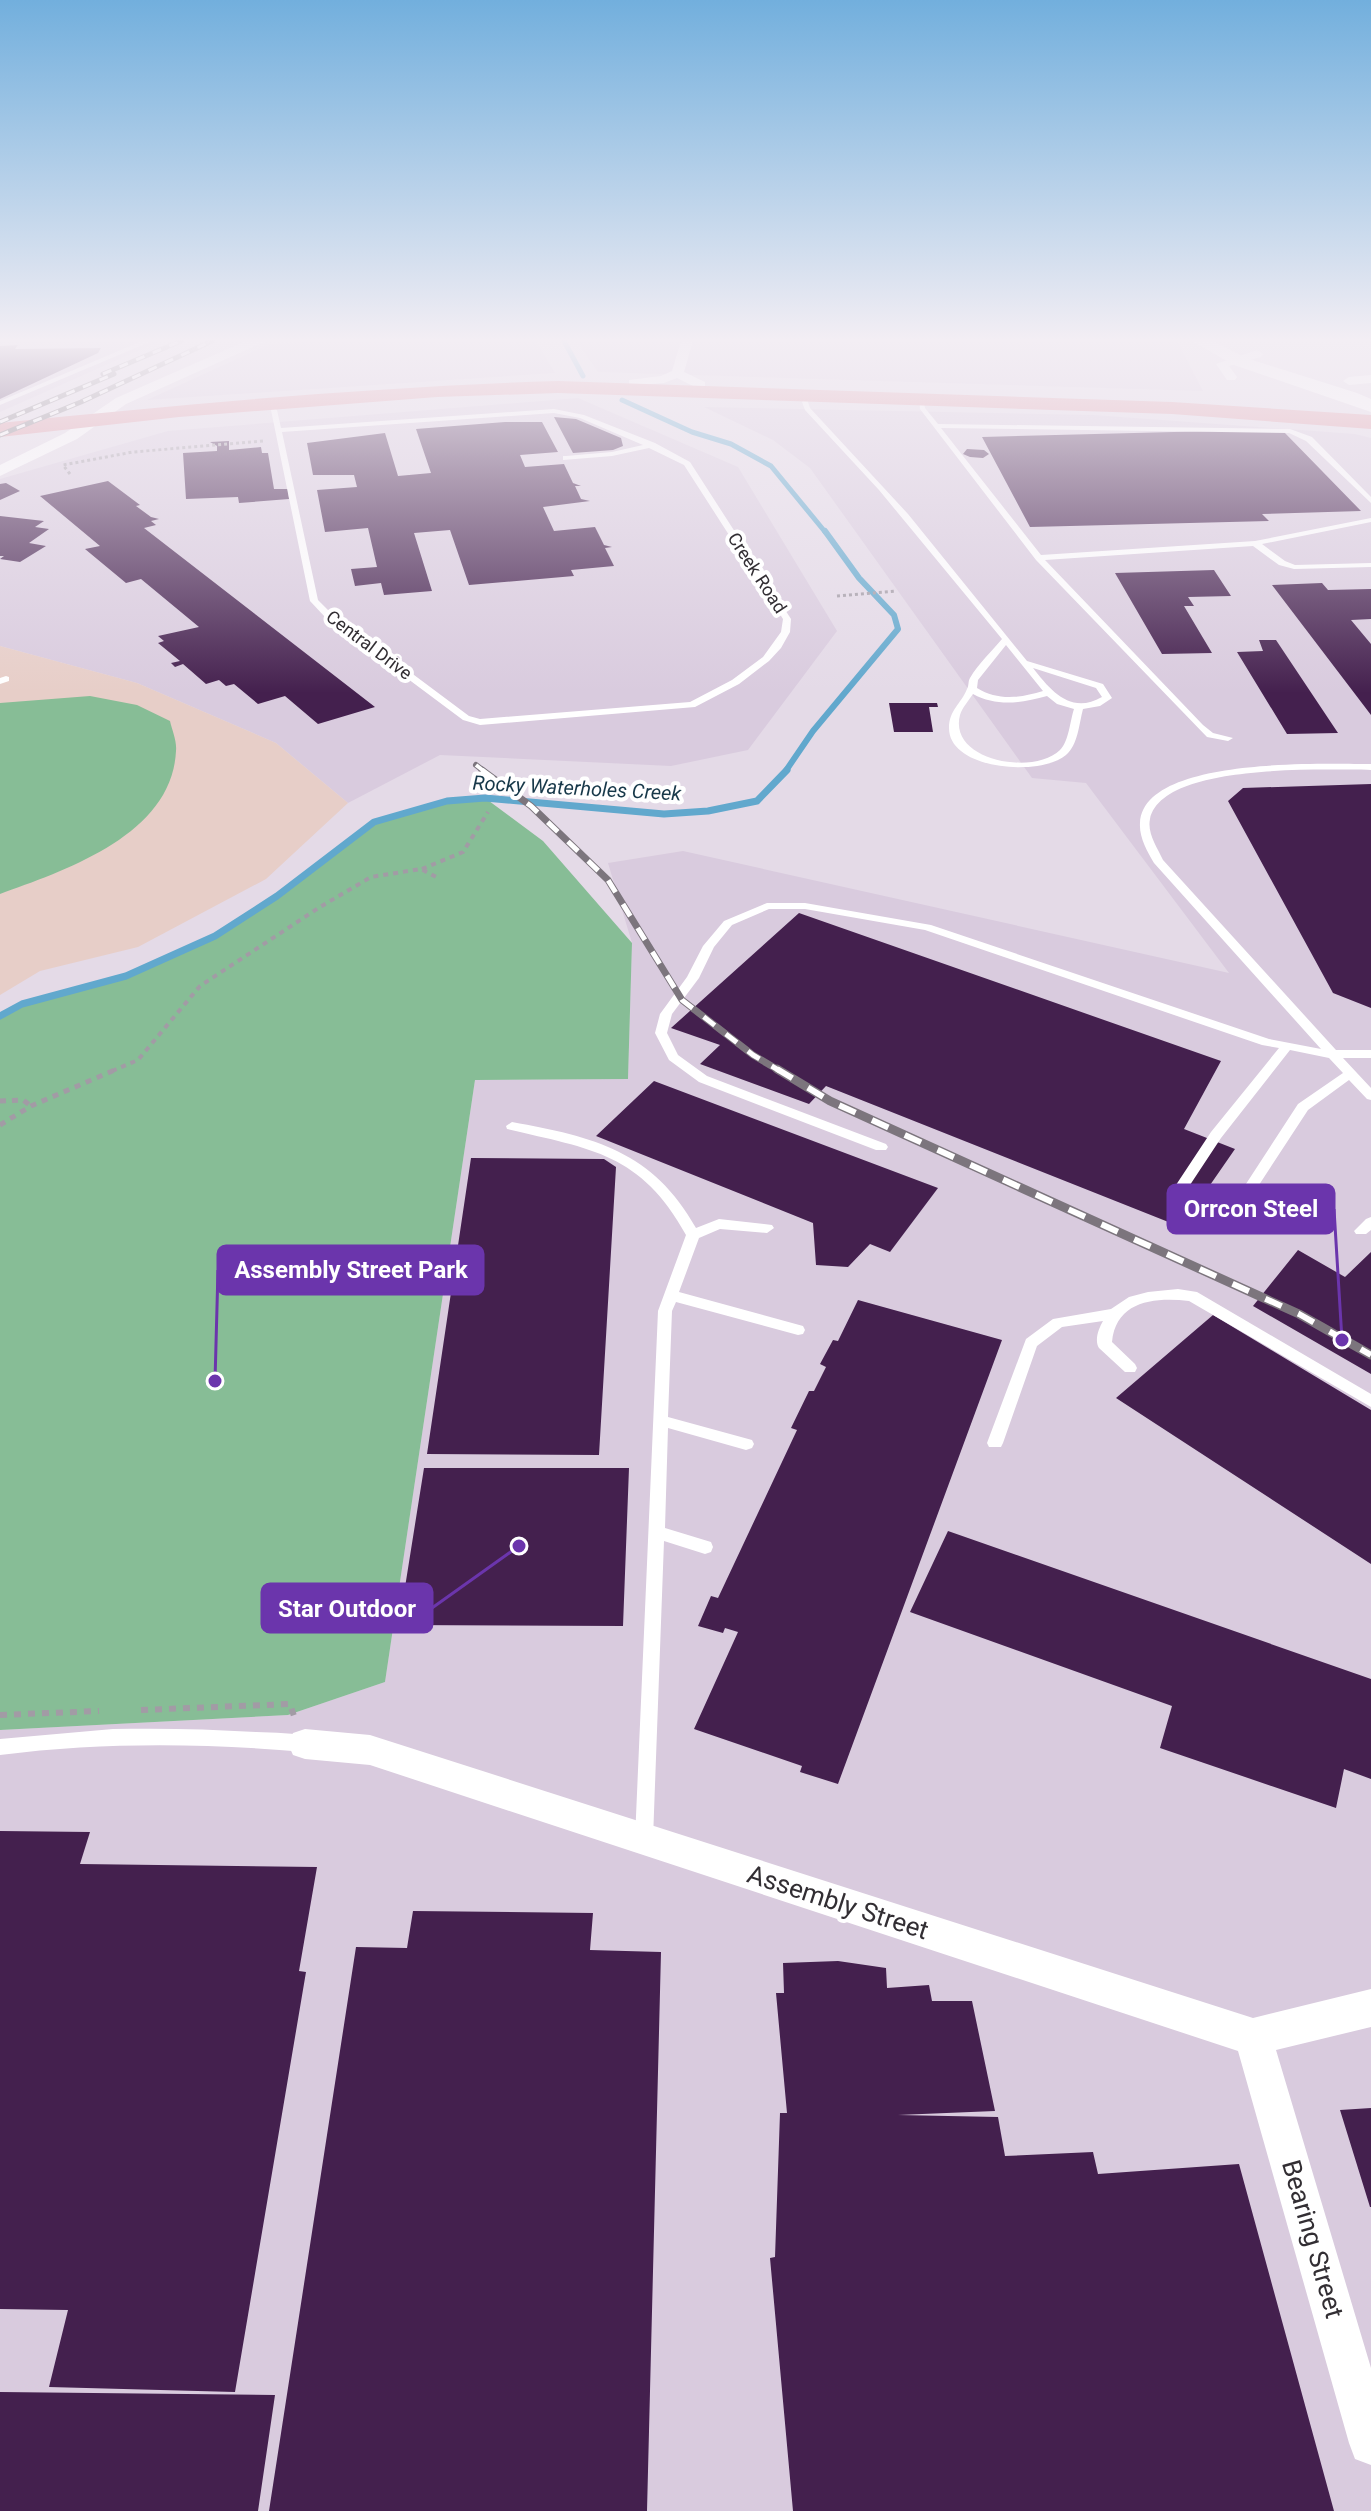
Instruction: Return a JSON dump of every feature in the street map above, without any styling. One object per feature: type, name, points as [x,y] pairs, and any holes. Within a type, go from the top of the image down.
[{"type":"street","points":[[0,459],[25,461],[29,458]]},
{"type":"street","name":"Assembly Street","points":[[305,1744],[370,1750],[1253,2037]]},
{"type":"street","points":[[1253,2037],[1371,2008]]},
{"type":"street","name":"Bearing Street","points":[[1253,2037],[1371,2443]]},
{"type":"lane","name":"Central Drive","points":[[285,458],[314,601],[328,615],[466,718]]},
{"type":"lane","name":"Creek Road","points":[[466,718],[500,722],[692,705],[716,694],[775,650],[785,636],[787,619],[687,464],[676,458]]},
{"type":"lane","points":[[856,458],[1057,701],[1079,706],[1100,704],[1107,698],[1106,692],[1086,680],[1026,663]]},
{"type":"lane","points":[[961,458],[1039,558],[1200,727],[1210,735],[1228,738]]},
{"type":"lane","points":[[1328,458],[1371,501]]},
{"type":"lane","points":[[1039,558],[1255,543],[1371,520]]},
{"type":"lane","points":[[1255,543],[1282,563],[1294,567],[1371,565]]},
{"type":"lane","points":[[1006,639],[973,680],[972,689],[959,702],[952,720],[955,738],[964,749],[994,763],[1052,761],[1065,752],[1079,706]]},
{"type":"lane","points":[[972,689],[981,696],[1004,700],[1025,699],[1050,692]]},
{"type":"lane","points":[[1371,767],[1221,772],[1188,780],[1159,794],[1146,813],[1145,834],[1158,861],[1371,1096]]},
{"type":"lane","points":[[881,1147],[703,1079],[673,1057],[661,1033],[666,1014],[693,978],[709,946],[728,923],[767,906],[805,906],[927,927],[1266,1042],[1330,1054],[1371,1054]]},
{"type":"lane","points":[[1287,1046],[1216,1135],[1179,1191],[1180,1201],[1220,1215],[1233,1214],[1303,1107],[1349,1074]]},
{"type":"lane","points":[[512,1126],[572,1136],[624,1158],[656,1183],[685,1216],[693,1235],[665,1311],[644,1839]]},
{"type":"lane","points":[[693,1235],[719,1224],[767,1228]]},
{"type":"lane","points":[[995,1443],[1031,1343],[1058,1323],[1111,1314],[1150,1294],[1192,1296],[1371,1401]]},
{"type":"lane","points":[[670,1295],[798,1330]]},
{"type":"lane","points":[[1111,1314],[1104,1328],[1104,1344],[1130,1368]]},
{"type":"lane","points":[[660,1420],[746,1444]]},
{"type":"lane","points":[[656,1532],[705,1547]]},
{"type":"lane","points":[[0,1747],[45,1741],[240,1737],[305,1744]]},
{"type":"path","points":[[70,474],[63,465],[100,458]]},
{"type":"path","points":[[837,596],[896,591]]},
{"type":"path","points":[[0,1125],[31,1106],[138,1060],[200,986],[320,907],[371,877],[421,869],[463,852],[488,812]]},
{"type":"path","points":[[421,869],[438,878]]},
{"type":"path","points":[[0,1101],[23,1100],[31,1106]]},
{"type":"shaded area","points":[[73,458],[718,458],[738,467],[837,631],[748,750],[671,766],[440,755],[348,803],[276,743],[137,683],[0,646],[0,479]]},
{"type":"shaded area","points":[[797,458],[1371,458],[1371,2511],[0,2511],[0,1730],[288,1715],[385,1682],[475,1080],[628,1079],[632,943],[608,863],[683,851],[1229,973],[1086,783],[1032,778],[810,468]]},
{"type":"shaded area","points":[[0,646],[137,683],[276,743],[348,803],[266,879],[138,947],[40,971],[0,995]]},
{"type":"green space","points":[[90,696],[137,705],[170,721],[176,747],[170,780],[156,805],[136,827],[111,845],[55,873],[0,894],[0,703]]},
{"type":"green space","points":[[485,798],[543,841],[632,943],[628,1079],[475,1080],[385,1682],[288,1715],[0,1730],[0,1016],[22,1004],[126,976],[215,936],[277,896],[374,822],[447,801]]},
{"type":"building","points":[[183,458],[269,458],[274,489],[288,489],[289,499],[239,503],[238,497],[186,499]]},
{"type":"building","points":[[310,458],[393,458],[398,476],[431,473],[426,458],[521,458],[525,467],[564,464],[573,483],[581,486],[575,486],[581,499],[590,501],[543,507],[554,531],[595,527],[604,545],[612,547],[605,548],[614,566],[571,570],[574,576],[469,585],[450,530],[414,533],[432,591],[384,595],[381,583],[355,586],[351,569],[377,567],[368,528],[325,532],[317,490],[357,487],[354,475],[313,475]]},
{"type":"building","points":[[993,458],[1310,458],[1361,511],[1262,514],[1269,521],[1030,527]]},
{"type":"building","points":[[108,481],[140,505],[136,506],[159,519],[151,521],[156,525],[144,528],[375,707],[318,724],[285,696],[258,704],[234,684],[226,686],[219,680],[206,684],[183,664],[175,667],[171,663],[180,661],[158,643],[164,641],[158,636],[199,627],[141,579],[126,583],[85,549],[100,546],[40,496]]},
{"type":"building","points":[[6,483],[20,491],[0,500],[0,484]]},
{"type":"building","points":[[0,516],[44,521],[35,527],[49,529],[29,543],[46,546],[20,562],[0,559],[4,556],[0,556]]},
{"type":"building","points":[[1214,570],[1231,596],[1188,597],[1194,606],[1184,606],[1212,653],[1162,654],[1115,573]]},
{"type":"building","points":[[1322,583],[1328,590],[1371,589],[1371,619],[1351,620],[1371,644],[1371,715],[1272,585]]},
{"type":"building","points":[[1259,640],[1276,640],[1338,733],[1287,734],[1237,652],[1263,651]]},
{"type":"building","points":[[889,703],[937,703],[938,707],[929,707],[933,732],[894,732]]},
{"type":"building","points":[[1371,784],[1371,1008],[1333,993],[1228,801],[1243,788]]},
{"type":"building","points":[[799,913],[1221,1061],[1184,1129],[1235,1149],[1181,1227],[826,1086],[809,1104],[700,1064],[720,1045],[671,1028]]},
{"type":"building","points":[[654,1081],[938,1188],[890,1252],[870,1244],[848,1267],[816,1265],[813,1223],[596,1136]]},
{"type":"building","points":[[471,1158],[604,1159],[616,1167],[599,1455],[427,1454]]},
{"type":"building","points":[[1298,1250],[1345,1277],[1371,1252],[1371,1374],[1253,1306]]},
{"type":"building","points":[[858,1300],[1002,1340],[838,1784],[800,1772],[802,1766],[694,1729],[738,1632],[725,1628],[723,1633],[698,1626],[711,1596],[718,1598],[797,1430],[791,1428],[809,1391],[814,1391],[826,1367],[820,1364],[833,1340],[838,1341]]},
{"type":"building","points":[[1213,1315],[1371,1410],[1371,1564],[1116,1398]]},
{"type":"building","points":[[424,1468],[629,1468],[623,1626],[399,1625]]},
{"type":"building","points":[[948,1531],[1371,1679],[1371,1779],[1344,1769],[1336,1808],[1160,1748],[1172,1706],[910,1612]]},
{"type":"building","points":[[0,1831],[90,1832],[80,1864],[317,1867],[299,1971],[306,1972],[235,2392],[49,2387],[68,2310],[0,2309]]},
{"type":"building","points":[[413,1911],[593,1913],[590,1950],[661,1952],[647,2511],[269,2511],[356,1947],[407,1948]]},
{"type":"building","points":[[838,1961],[886,1968],[887,1988],[929,1985],[932,2001],[972,2001],[995,2111],[898,2115],[998,2117],[1005,2156],[1093,2152],[1098,2174],[1239,2164],[1334,2511],[793,2511],[770,2258],[775,2257],[780,2113],[787,2113],[776,1993],[784,1993],[783,1963]]},
{"type":"building","points":[[1371,2108],[1371,2207],[1370,2207],[1340,2110]]},
{"type":"building","points":[[0,2392],[275,2395],[258,2511],[0,2511]]},
{"type":"waterway","name":"Rocky Waterholes Creek","points":[[757,458],[771,466],[826,533]]},
{"type":"waterway","name":"Rocky Waterholes Creek","points":[[785,772],[813,731],[898,629],[894,615],[859,578],[825,531]]},
{"type":"waterway","name":"Rocky Waterholes Creek","points":[[0,1016],[22,1004],[126,976],[215,936],[277,896],[374,822],[447,801],[485,798],[664,814],[708,811],[757,801],[787,770]]},
{"type":"railway","points":[[476,765],[485,772]]},
{"type":"railway","points":[[482,770],[531,806],[608,880],[682,1000],[753,1055],[780,1071]]},
{"type":"railway","points":[[777,1069],[830,1101],[1299,1314],[1371,1355]]},
{"type":"place","name":"Orrcon Steel","points":[[1342,1340]]},
{"type":"place","name":"Assembly Street Park","points":[[215,1381]]},
{"type":"place","name":"Star Outdoor","points":[[519,1546]]}]
